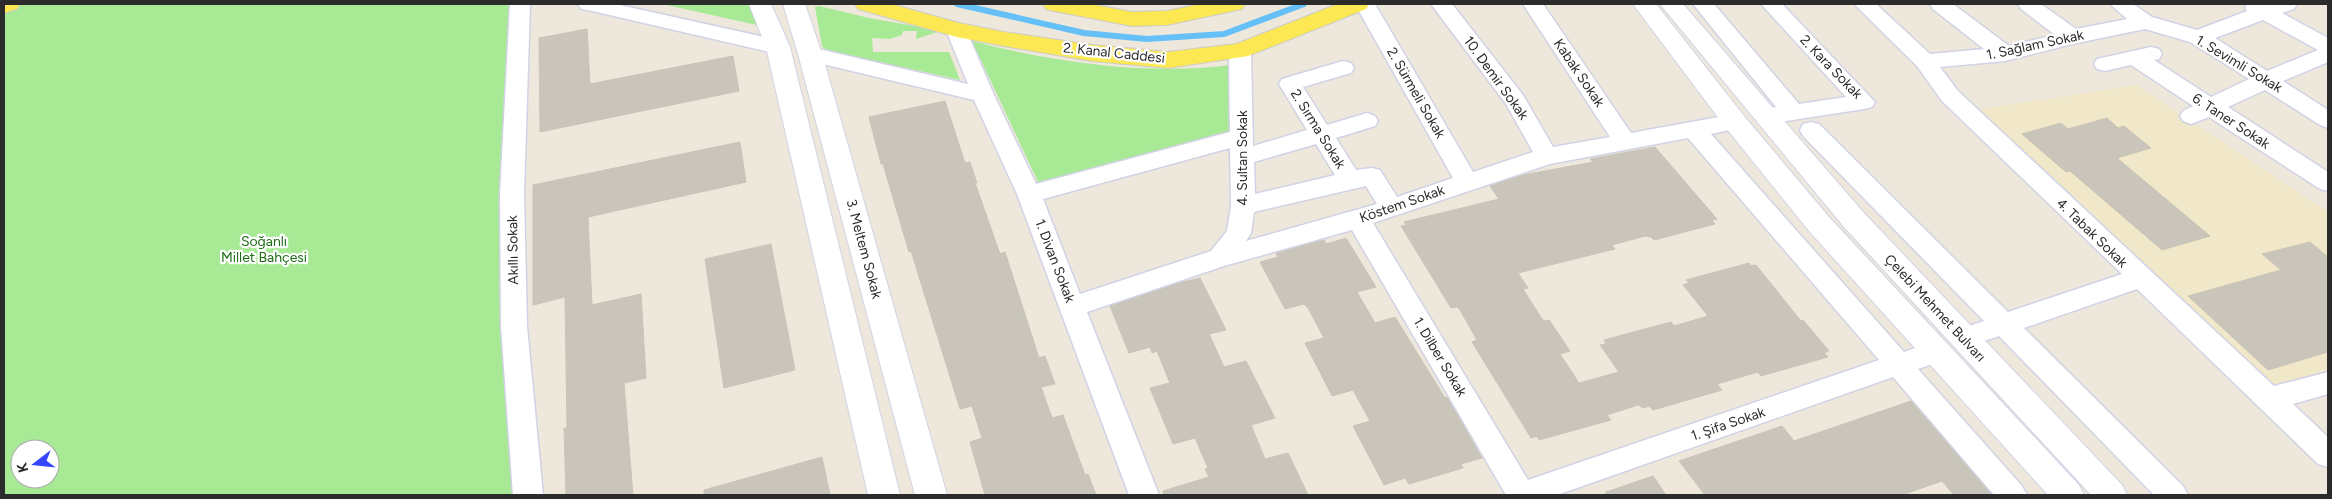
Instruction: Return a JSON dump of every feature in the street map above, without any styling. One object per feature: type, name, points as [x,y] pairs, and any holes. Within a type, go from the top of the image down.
[{"type":"main road","points":[[4,6],[10,4]]},
{"type":"main road","name":"2. Kanal Caddesi","points":[[866,4],[957,30],[1004,39],[1092,53],[1168,60],[1240,51],[1358,4]]},
{"type":"main road","points":[[1054,4],[1141,18],[1176,17],[1234,4]]},
{"type":"street","name":"Akıllı Sokak","points":[[520,4],[512,194],[514,326],[528,495]]},
{"type":"street","points":[[588,4],[778,47]]},
{"type":"street","points":[[760,4],[778,47],[884,495]]},
{"type":"street","name":"3. Meltem Sokak","points":[[794,4],[810,54],[931,495]]},
{"type":"street","name":"2. Sürmeli Sokak","points":[[1365,4],[1467,182]]},
{"type":"street","name":"10. Demir Sokak","points":[[1441,4],[1515,100],[1546,156]]},
{"type":"street","name":"Kabak Sokak","points":[[1533,4],[1625,142]]},
{"type":"street","name":"Çelebi Mehmet Bulvarı","points":[[1644,4],[1735,122],[1819,224],[2068,495]]},
{"type":"street","name":"Çelebi Mehmet Bulvarı","points":[[1671,4],[1854,220],[2111,495]]},
{"type":"street","points":[[1703,4],[1793,112]]},
{"type":"street","name":"2. Kara Sokak","points":[[1766,116],[1864,102],[1771,4]]},
{"type":"street","name":"4. Tabak Sokak","points":[[1864,4],[1925,62],[1950,96],[2328,455]]},
{"type":"street","points":[[1940,4],[2004,54]]},
{"type":"street","points":[[2028,4],[2072,36]]},
{"type":"street","name":"1. Sevimli Sokak","points":[[2120,4],[2145,22],[2198,37],[2328,120]]},
{"type":"street","points":[[2198,37],[2256,8],[2286,4]]},
{"type":"street","points":[[2256,8],[2328,47]]},
{"type":"street","name":"1. Sağlam Sokak","points":[[1925,62],[2004,54],[2072,36],[2145,22]]},
{"type":"street","name":"1. Divan Sokak","points":[[957,30],[982,95],[1029,194],[1144,495]]},
{"type":"street","name":"4. Sultan Sokak","points":[[1220,258],[1239,233],[1243,206],[1240,51]]},
{"type":"street","points":[[810,54],[982,95]]},
{"type":"street","name":"6. Taner Sokak","points":[[2105,64],[2145,56],[2201,111],[2321,181]]},
{"type":"street","points":[[2201,111],[2266,80],[2323,62]]},
{"type":"street","name":"2. Sırma Sokak","points":[[1243,206],[1350,180],[1290,84],[1343,68]]},
{"type":"street","points":[[1029,194],[1243,147],[1321,135],[1366,121]]},
{"type":"street","name":"Köstem Sokak","points":[[1073,306],[1220,258],[1358,219],[1546,156],[1735,122]]},
{"type":"street","points":[[1693,129],[2012,495]]},
{"type":"street","points":[[1811,130],[2173,495]]},
{"type":"street","points":[[1350,180],[1372,176],[1392,208]]},
{"type":"street","name":"1. Dilber Sokak","points":[[1358,219],[1521,495]]},
{"type":"street","points":[[1963,338],[2140,278]]},
{"type":"street","name":"1. Şifa Sokak","points":[[1521,495],[1935,352]]},
{"type":"street","points":[[2269,399],[2328,383]]},
{"type":"shaded area","points":[[2136,85],[2328,212],[2328,371],[2269,389],[1975,110]]},
{"type":"green space","name":"Soğanlı Millet Bahçesi","points":[[21,4],[514,4],[507,153],[524,495],[4,495],[4,11]]},
{"type":"green space","points":[[662,4],[749,4],[758,24],[757,25]]},
{"type":"green space","points":[[819,6],[869,18],[937,30],[937,32],[916,39],[917,31],[903,31],[902,35],[890,39],[872,38],[873,52],[949,52],[960,80],[826,50],[822,46],[815,7]]},
{"type":"green space","points":[[972,41],[1067,61],[1100,65],[1166,69],[1230,65],[1232,132],[1039,184]]},
{"type":"building","points":[[587,29],[590,84],[733,56],[739,91],[540,132],[539,38]]},
{"type":"building","points":[[945,101],[965,163],[970,162],[977,183],[975,183],[1000,254],[1005,252],[1039,358],[1045,356],[1055,384],[1041,387],[1052,418],[1063,415],[1085,475],[1088,474],[1096,495],[985,495],[970,442],[982,438],[972,406],[960,409],[911,251],[909,252],[883,164],[881,164],[869,117]]},
{"type":"building","points":[[2107,118],[2118,128],[2124,126],[2151,148],[2117,158],[2210,236],[2162,250],[2070,171],[2066,172],[2022,134],[2061,123],[2068,129]]},
{"type":"building","points":[[740,142],[746,182],[588,217],[592,305],[641,294],[646,378],[624,383],[633,495],[566,495],[564,428],[567,428],[565,297],[533,305],[533,185]]},
{"type":"building","points":[[1655,147],[1717,219],[1712,220],[1715,224],[1654,240],[1651,237],[1645,236],[1612,245],[1615,249],[1518,273],[1528,288],[1523,289],[1542,319],[1545,321],[1549,320],[1570,351],[1560,354],[1579,383],[1619,372],[1600,345],[1606,344],[1604,340],[1671,322],[1674,326],[1708,316],[1683,285],[1689,283],[1686,280],[1749,263],[1751,266],[1756,265],[1801,321],[1803,320],[1829,351],[1824,353],[1828,357],[1761,376],[1758,372],[1717,384],[1722,390],[1653,410],[1649,406],[1644,408],[1638,405],[1607,415],[1611,420],[1539,440],[1537,436],[1531,438],[1472,342],[1477,340],[1460,310],[1457,307],[1451,308],[1401,226],[1406,225],[1404,222],[1499,199],[1490,186],[1523,175],[1593,162],[1590,159]]},
{"type":"building","points":[[1346,238],[1376,287],[1357,292],[1375,323],[1395,317],[1445,398],[1447,397],[1482,458],[1461,464],[1463,468],[1409,484],[1405,478],[1384,485],[1353,426],[1370,421],[1353,390],[1332,396],[1305,343],[1324,338],[1308,308],[1304,304],[1285,309],[1260,262],[1278,257],[1276,253],[1324,240],[1326,244]]},
{"type":"building","points":[[2310,242],[2328,257],[2328,352],[2268,370],[2188,296],[2281,270],[2262,254]]},
{"type":"building","points":[[771,244],[795,370],[724,388],[705,259]]},
{"type":"building","points":[[1200,278],[1226,330],[1209,334],[1224,367],[1246,361],[1275,418],[1251,425],[1265,459],[1288,453],[1308,495],[1164,495],[1163,491],[1209,477],[1205,469],[1208,468],[1195,438],[1173,444],[1150,388],[1170,383],[1157,351],[1152,353],[1150,347],[1129,353],[1110,306]]},
{"type":"building","points":[[1911,401],[1992,495],[1954,495],[1942,481],[1902,495],[1705,495],[1679,461],[1782,426],[1794,441]]},
{"type":"building","points":[[822,457],[830,495],[704,495],[704,490]]},
{"type":"building","points":[[1653,476],[1666,495],[1606,495],[1606,492]]},
{"type":"waterway","points":[[957,4],[1084,33],[1147,39],[1224,34],[1304,4]]}]
